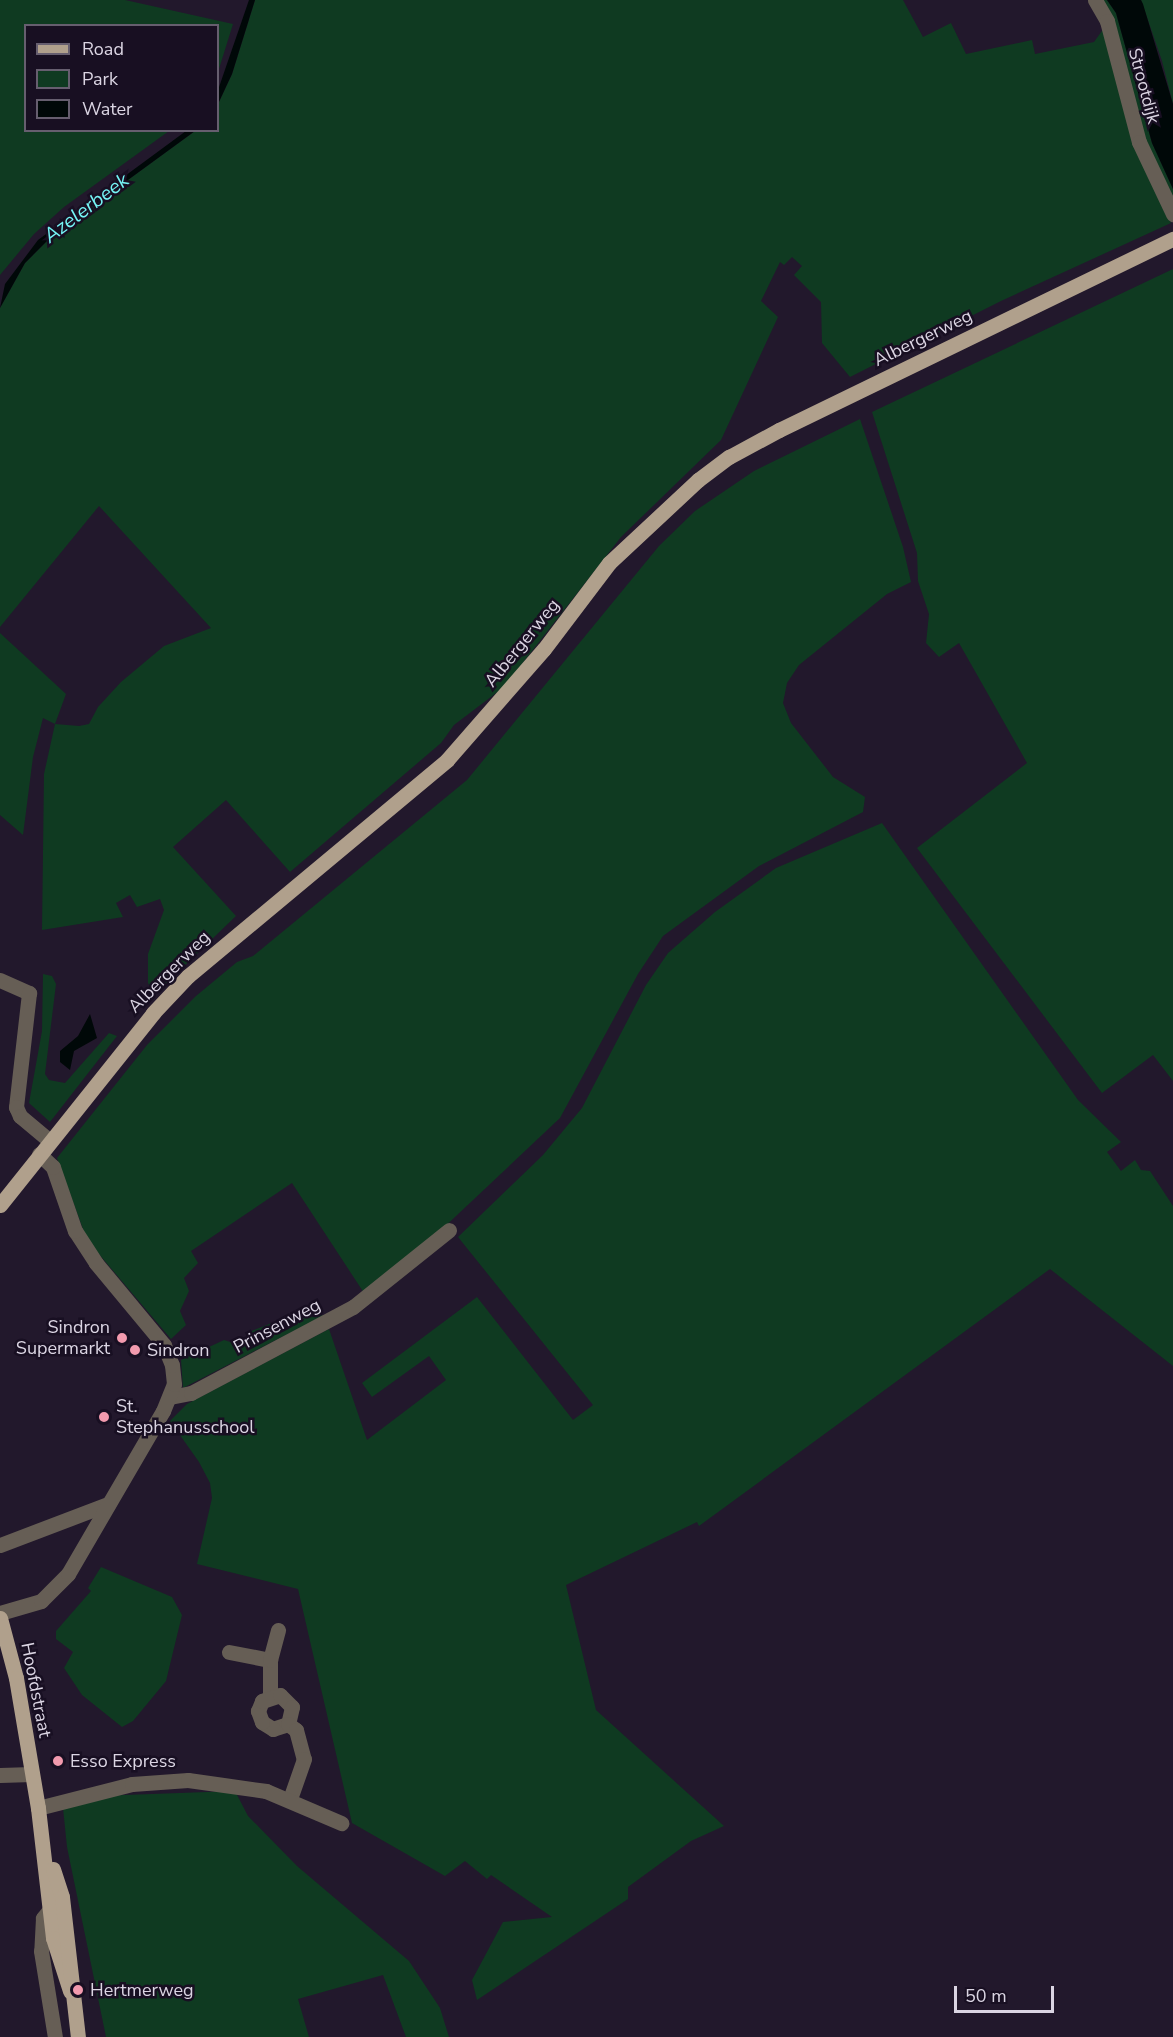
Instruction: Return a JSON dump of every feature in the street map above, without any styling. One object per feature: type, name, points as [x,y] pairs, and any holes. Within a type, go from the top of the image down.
[{"type":"main road","name":"Albergerweg","points":[[0,1205],[153,1013],[188,976],[447,760],[544,649],[609,563],[698,480],[729,457],[789,425],[1173,239]]},
{"type":"main road","name":"Hoofdstraat","points":[[0,1618],[16,1678],[38,1808],[53,1938],[70,1991]]},
{"type":"main road","name":"Hoofdstraat","points":[[43,1840],[62,1897],[70,1991],[77,2031]]},
{"type":"street","name":"Strootdijk","points":[[1095,0],[1107,21],[1139,142],[1173,214]]},
{"type":"street","points":[[0,981],[29,993],[16,1107],[20,1116],[50,1141]]},
{"type":"street","points":[[0,1612],[41,1601],[54,1592],[85,1549],[108,1504],[170,1397],[174,1378],[164,1345],[96,1263],[75,1231],[53,1167],[39,1154]]},
{"type":"street","name":"Prinsenweg","points":[[170,1397],[211,1383],[352,1307],[449,1230]]},
{"type":"street","points":[[0,1545],[108,1504]]},
{"type":"street","points":[[270,1696],[270,1660],[278,1630]]},
{"type":"street","points":[[230,1652],[270,1660]]},
{"type":"street","points":[[280,1695],[291,1704],[293,1713],[288,1724],[273,1729],[262,1722],[259,1706],[270,1696],[280,1695]]},
{"type":"street","points":[[288,1724],[296,1730],[304,1759],[290,1799]]},
{"type":"street","points":[[0,1775],[32,1774]]},
{"type":"street","points":[[38,1808],[162,1780],[241,1786],[290,1799],[341,1823]]},
{"type":"street","name":"Hoofdstraat","points":[[51,1908],[43,1918],[41,1951],[55,2033],[77,2031]]},
{"type":"green space","points":[[0,0],[125,0],[233,24],[219,69],[219,24],[24,24],[24,132],[168,132],[64,207],[34,234],[0,275]]},
{"type":"green space","points":[[255,0],[903,0],[923,37],[951,23],[966,54],[1032,40],[1035,54],[1094,42],[1104,28],[1142,162],[1171,223],[1001,301],[850,377],[822,343],[821,302],[794,275],[802,266],[792,257],[784,265],[780,262],[761,301],[778,317],[721,440],[621,537],[504,687],[454,725],[441,743],[290,872],[226,800],[173,847],[236,916],[155,994],[148,983],[148,954],[164,910],[160,899],[137,907],[130,895],[116,903],[123,917],[42,930],[44,774],[55,724],[79,726],[89,724],[98,707],[121,682],[164,646],[211,628],[99,506],[0,627],[0,308],[25,263],[54,234],[194,132],[219,132],[219,102],[232,74]]},
{"type":"green space","points":[[1099,0],[1107,0],[1116,13],[1152,143],[1173,189],[1173,203],[1151,159]]},
{"type":"green space","points":[[1141,0],[1173,0],[1173,104],[1162,61]]},
{"type":"green space","points":[[1173,269],[1173,1081],[1153,1055],[1102,1093],[917,848],[1027,763],[959,643],[939,657],[926,643],[929,614],[918,581],[917,553],[872,412]]},
{"type":"green space","points":[[860,419],[903,547],[911,582],[887,594],[799,665],[787,683],[783,703],[791,723],[833,777],[865,797],[863,812],[759,866],[663,936],[638,974],[560,1118],[438,1233],[364,1293],[292,1183],[191,1251],[198,1263],[184,1278],[189,1291],[180,1311],[186,1325],[171,1339],[87,1240],[57,1158],[147,1045],[196,996],[237,962],[253,956],[467,780],[659,546],[695,511],[754,471]]},
{"type":"green space","points":[[0,633],[66,694],[55,724],[43,718],[33,757],[23,835],[0,815]]},
{"type":"green space","points":[[882,823],[1078,1100],[1121,1142],[1107,1152],[1121,1171],[1135,1160],[1141,1170],[1150,1171],[1173,1206],[1173,1366],[1050,1269],[699,1526],[697,1522],[566,1585],[596,1710],[724,1826],[691,1841],[628,1887],[628,1899],[477,2000],[472,1980],[503,1922],[552,1917],[491,1875],[487,1879],[465,1861],[445,1876],[352,1823],[298,1589],[197,1564],[212,1498],[210,1483],[199,1462],[170,1421],[187,1404],[329,1329],[367,1440],[446,1380],[429,1356],[372,1397],[362,1383],[477,1297],[573,1420],[593,1405],[458,1237],[543,1155],[582,1108],[646,985],[668,953],[715,912],[776,868]]},
{"type":"green space","points":[[43,974],[52,976],[56,984],[45,1074],[49,1080],[65,1083],[109,1033],[117,1036],[50,1122],[29,1103],[42,1031]]},
{"type":"green space","points":[[325,1315],[183,1388],[181,1360],[224,1340],[243,1346],[249,1332],[282,1319]]},
{"type":"green space","points":[[101,1567],[172,1597],[182,1615],[166,1681],[133,1721],[122,1727],[82,1695],[64,1668],[73,1652],[56,1639],[56,1631],[91,1591],[88,1588]]},
{"type":"green space","points":[[235,1791],[248,1816],[297,1866],[409,1961],[440,2008],[449,2037],[406,2037],[383,1975],[298,1999],[309,2037],[106,2037],[67,1847],[63,1808],[97,1796]]},
{"type":"water","points":[[249,0],[255,0],[232,74],[219,102],[219,87]]},
{"type":"water","points":[[1107,0],[1141,0],[1143,4],[1173,104],[1173,189],[1152,143],[1116,13]]},
{"type":"water","name":"Azelerbeek","points":[[185,132],[194,132],[54,234],[25,263],[0,308],[5,284],[38,240]]},
{"type":"water","points":[[90,1014],[97,1038],[74,1051],[70,1070],[60,1062],[60,1051],[78,1036]]},
{"type":"place","name":"Sindron Supermarkt","points":[[122,1338]]},
{"type":"place","name":"Sindron","points":[[135,1350]]},
{"type":"place","name":"St. Stephanusschool","points":[[104,1417]]},
{"type":"place","name":"Esso Express","points":[[58,1761]]},
{"type":"place","name":"Hertmerweg","points":[[78,1990]]}]
